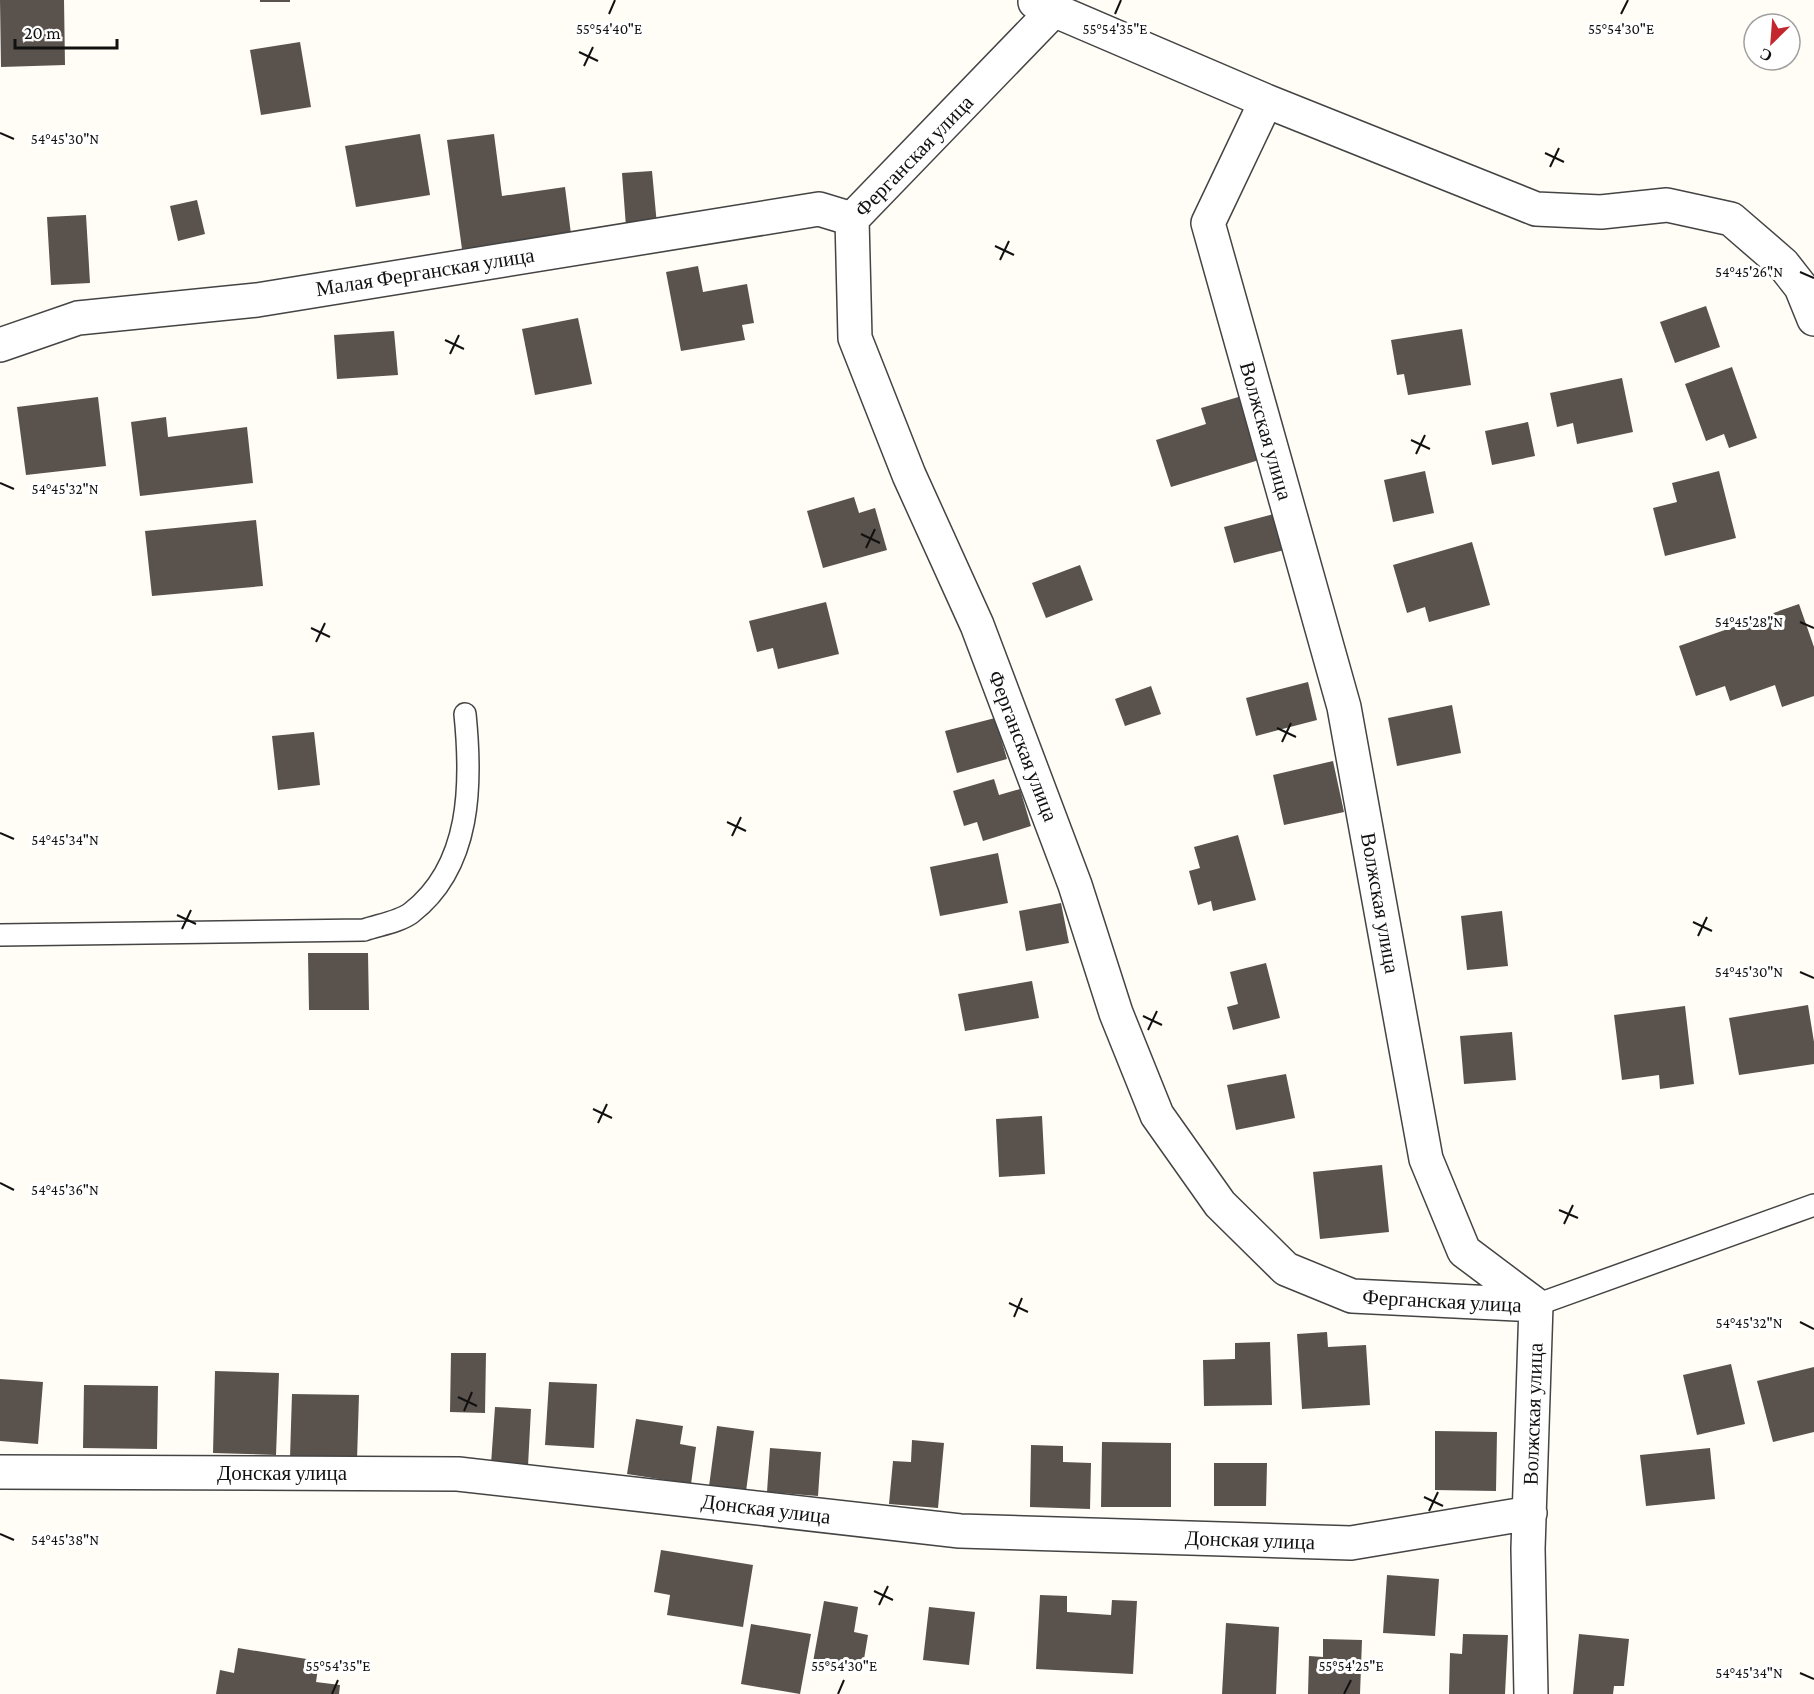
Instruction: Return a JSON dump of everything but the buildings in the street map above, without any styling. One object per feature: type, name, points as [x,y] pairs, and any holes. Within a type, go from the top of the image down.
[{"type":"street","points":[[1042,5],[1266,100],[1536,209],[1601,212],[1667,205],[1731,219],[1783,264],[1801,287],[1814,319]]},
{"type":"street","name":"Ферганская улица","points":[[1042,5],[852,219],[855,338],[909,475],[977,625],[1075,885],[1116,1013],[1157,1115],[1220,1204],[1286,1269],[1352,1296],[1536,1305]]},
{"type":"street","name":"Волжская улица","points":[[1266,100],[1208,223],[1344,707],[1426,1159],[1464,1251],[1536,1305],[1530,1513],[1531,1694]]},
{"type":"street","name":"Малая Ферганская улица","points":[[0,345],[78,318],[256,300],[819,209],[852,219]]},
{"type":"street","name":"Донская улица","points":[[0,1472],[458,1474],[960,1531],[1351,1543],[1530,1513]]},
{"type":"lane","points":[[0,935],[364,930],[410,914],[446,875],[465,822],[471,765],[465,714]]},
{"type":"lane","points":[[1536,1305],[1814,1205]]}]
